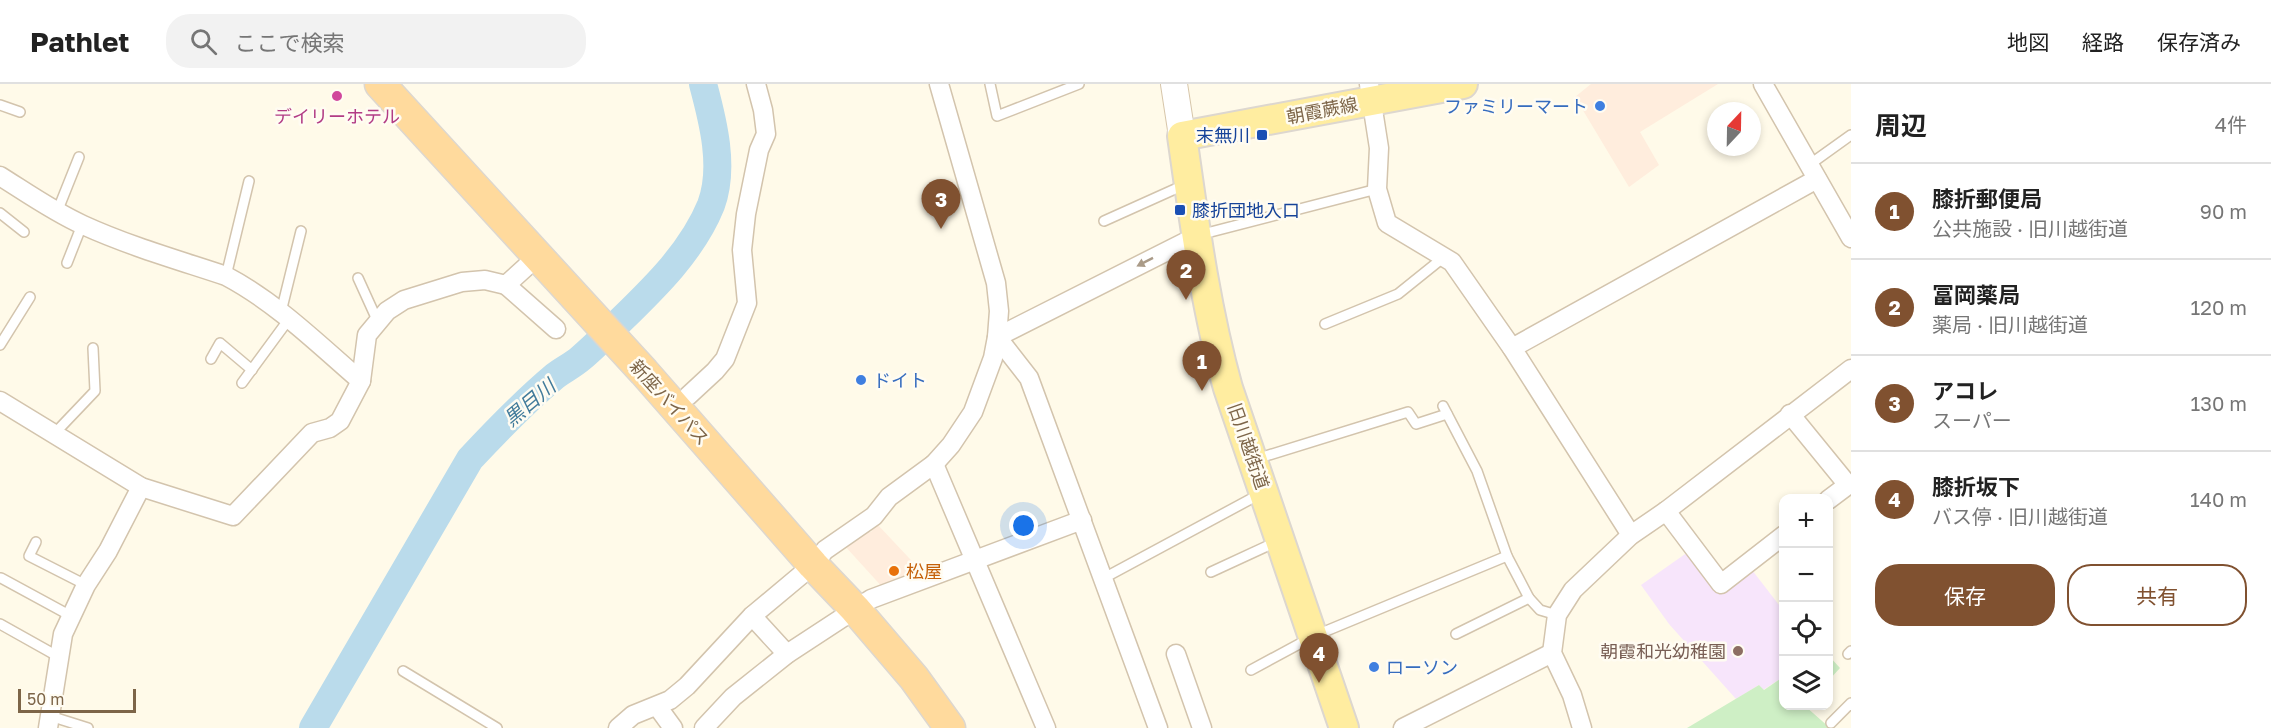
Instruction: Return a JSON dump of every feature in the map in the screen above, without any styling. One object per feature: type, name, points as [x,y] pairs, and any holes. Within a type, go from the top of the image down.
[{"type":"highway","name":"新座バイパス","points":[[380,84],[538,256],[589,300]]},
{"type":"highway","name":"新座バイパス","points":[[402,84],[589,300],[863,604],[970,728]]},
{"type":"highway","name":"新座バイパス","points":[[638,354],[688,396],[819,557]]},
{"type":"highway","name":"新座バイパス","points":[[863,604],[950,728]]},
{"type":"main road","name":"旧川越街道","points":[[1174,84],[1217,350],[1344,728]]},
{"type":"main road","name":"朝霞蕨線","points":[[1182,136],[1371,92],[1463,84]]},
{"type":"street","points":[[688,396],[725,359],[747,303],[742,250],[746,214],[759,150],[766,134],[756,84]]},
{"type":"street","points":[[618,728],[633,715],[670,700],[687,686],[752,616],[819,557],[874,516],[889,497],[934,464],[951,446],[973,412],[993,358],[998,337],[999,311],[996,283],[939,84]]},
{"type":"street","points":[[1763,84],[1851,238]]},
{"type":"street","points":[[1371,92],[1379,148],[1377,189],[1387,223],[1452,262],[1512,348],[1631,535]]},
{"type":"street","points":[[1512,348],[1813,172]]},
{"type":"street","points":[[0,176],[82,225],[123,242],[226,276],[256,293],[361,381]]},
{"type":"street","points":[[998,337],[1197,236]]},
{"type":"street","points":[[506,285],[538,256]]},
{"type":"street","points":[[0,401],[141,487],[233,516],[312,433],[330,428],[340,421],[361,381],[367,335],[387,311],[405,300],[462,282],[485,280],[506,285],[556,329]]},
{"type":"street","points":[[998,337],[1029,378],[1158,728]]},
{"type":"street","points":[[1582,728],[1572,695],[1552,653],[1557,615],[1573,590],[1631,535],[1666,511],[1851,369]]},
{"type":"street","points":[[1790,414],[1848,485],[1833,496]]},
{"type":"street","points":[[934,464],[1046,728]]},
{"type":"street","points":[[49,722],[63,634],[86,585],[108,551],[141,487]]},
{"type":"street","points":[[1666,511],[1721,584],[1779,544]]},
{"type":"street","points":[[704,728],[733,697],[787,654],[863,604],[1082,520]]},
{"type":"street","points":[[752,616],[787,654]]},
{"type":"street","points":[[1403,728],[1552,653]]},
{"type":"street","points":[[1176,654],[1202,728]]},
{"type":"street","points":[[657,706],[673,728]]},
{"type":"lane","points":[[990,84],[997,116],[1079,84]]},
{"type":"lane","points":[[0,105],[20,112]]},
{"type":"lane","points":[[1813,172],[1851,135]]},
{"type":"lane","points":[[57,212],[79,157]]},
{"type":"lane","points":[[226,276],[249,181]]},
{"type":"lane","points":[[1104,221],[1189,183]]},
{"type":"lane","points":[[1197,236],[1377,189]]},
{"type":"lane","points":[[0,213],[24,232]]},
{"type":"lane","points":[[67,263],[82,225]]},
{"type":"lane","points":[[242,383],[285,316],[301,231]]},
{"type":"lane","points":[[1324,324],[1398,294],[1444,257]]},
{"type":"lane","points":[[358,278],[378,322]]},
{"type":"lane","points":[[0,345],[30,297]]},
{"type":"lane","points":[[211,359],[220,343],[252,370]]},
{"type":"lane","points":[[55,433],[95,391],[93,348]]},
{"type":"lane","points":[[1254,460],[1408,412],[1416,424],[1445,410],[1477,471],[1507,556],[1529,598],[1540,610],[1557,615]]},
{"type":"lane","points":[[1104,579],[1265,491]]},
{"type":"lane","points":[[1211,572],[1281,540]]},
{"type":"lane","points":[[36,542],[29,556],[86,585]]},
{"type":"lane","points":[[1251,670],[1314,636],[1507,556]]},
{"type":"lane","points":[[1,578],[71,616]]},
{"type":"lane","points":[[1456,634],[1529,598]]},
{"type":"lane","points":[[0,624],[59,657]]},
{"type":"lane","points":[[403,671],[497,728]]},
{"type":"lane","points":[[1831,723],[1851,703]]},
{"type":"lane","points":[[49,722],[88,728]]},
{"type":"shaded area","points":[[1591,84],[1718,84],[1640,132],[1659,165],[1629,187],[1575,97]]},
{"type":"shaded area","points":[[877,524],[925,575],[885,590],[844,545],[865,531],[871,532]]},
{"type":"shaded area","name":"朝霞和光幼稚園","points":[[1688,552],[1721,594],[1752,570],[1779,605],[1779,680],[1763,690],[1759,685],[1736,699],[1669,624],[1641,585]]},
{"type":"green space","points":[[1833,660],[1840,668],[1833,676]]},
{"type":"green space","points":[[1779,680],[1779,710],[1810,710],[1830,728],[1687,728],[1759,685],[1764,690]]},
{"type":"waterway","name":"黒目川","points":[[313,728],[470,459],[532,396],[586,354],[658,283],[682,254],[703,222],[711,205],[717,176],[714,129],[703,84]]},
{"type":"place","name":"デイリーホテル","points":[[337,96]]},
{"type":"place","name":"ファミリーマート","points":[[1600,106]]},
{"type":"place","name":"末無川","points":[[1262,135]]},
{"type":"place","name":"膝折団地入口","points":[[1180,210]]},
{"type":"place","name":"アコレ","points":[[941,229]]},
{"type":"place","name":"冨岡薬局","points":[[1186,300]]},
{"type":"place","name":"ドイト","points":[[861,380]]},
{"type":"place","name":"膝折郵便局","points":[[1202,391]]},
{"type":"place","name":"松屋","points":[[894,571]]},
{"type":"place","name":"朝霞和光幼稚園","points":[[1738,651]]},
{"type":"place","name":"ローソン","points":[[1374,667]]},
{"type":"place","name":"膝折坂下","points":[[1319,683]]}]
